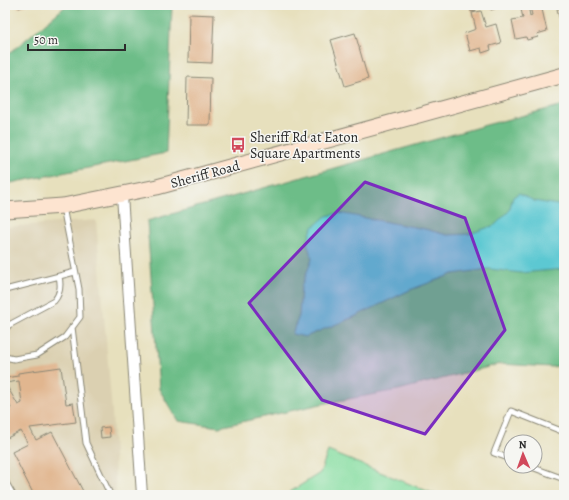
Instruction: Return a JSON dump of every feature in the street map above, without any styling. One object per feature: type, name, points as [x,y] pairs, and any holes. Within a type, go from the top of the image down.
[{"type":"main road","name":"Sheriff Road","points":[[5,210],[63,206],[157,187],[564,75]]},
{"type":"street","points":[[122,195],[142,495]]},
{"type":"lane","points":[[5,357],[14,359],[36,355],[65,337],[80,317],[79,289],[63,206]]},
{"type":"lane","points":[[6,288],[75,272]]},
{"type":"lane","points":[[5,329],[9,325],[54,301],[58,296],[61,286],[59,276]]},
{"type":"lane","points":[[72,327],[86,444],[109,492]]},
{"type":"lane","points":[[503,456],[494,453],[510,411],[564,432]]},
{"type":"lane","points":[[543,471],[564,479]]},
{"type":"lane","points":[[5,481],[13,495]]},
{"type":"highlighted area","points":[[365,182],[465,218],[505,330],[425,434],[322,400],[249,303]]},
{"type":"shaded area","points":[[96,220],[112,411],[116,495],[5,495],[5,227]]},
{"type":"green space","points":[[67,5],[172,5],[166,153],[5,184],[5,57]]},
{"type":"green space","points":[[564,105],[564,365],[552,367],[500,364],[398,390],[321,404],[219,427],[178,421],[159,389],[147,221],[486,125]]},
{"type":"green space","points":[[328,451],[437,495],[288,495],[290,492],[320,473]]},
{"type":"water","points":[[519,193],[534,201],[564,206],[564,269],[521,273],[489,269],[453,274],[410,290],[354,317],[305,337],[292,334],[299,316],[301,287],[312,259],[307,243],[312,228],[326,216],[339,213],[425,229],[447,235],[469,234],[495,225],[509,211],[513,197]]},
{"type":"building","points":[[5,5],[14,5],[5,10]]},
{"type":"building","points":[[17,5],[26,5],[19,8]]},
{"type":"building","points":[[474,5],[476,11],[471,12],[470,6]]},
{"type":"building","points":[[490,5],[499,5],[500,7],[491,10]]},
{"type":"building","points":[[520,5],[528,5],[530,16],[532,15],[530,7],[541,5],[547,31],[537,34],[538,37],[527,40],[526,37],[516,39],[512,20],[523,18]]},
{"type":"building","points":[[564,7],[564,27],[562,28],[557,9]]},
{"type":"building","points":[[481,11],[486,27],[496,24],[501,43],[490,46],[491,50],[482,53],[481,48],[470,51],[465,33],[476,29],[472,13]]},
{"type":"building","points":[[189,14],[214,15],[212,63],[188,62]]},
{"type":"building","points":[[355,33],[368,79],[345,86],[331,40]]},
{"type":"building","points":[[187,77],[211,78],[210,125],[186,125]]},
{"type":"building","points":[[61,367],[66,404],[73,403],[76,422],[30,428],[36,440],[52,432],[85,495],[34,495],[12,452],[28,444],[21,431],[5,439],[5,411],[11,408],[5,397],[5,383],[5,378],[18,376],[18,373]],"holes":[[[19,381],[22,403],[18,405],[5,383]]]},
{"type":"building","points":[[109,427],[110,437],[101,438],[100,428]]},
{"type":"place","name":"Sheriff Rd at Eaton Square Apartments","points":[[238,145]]}]
